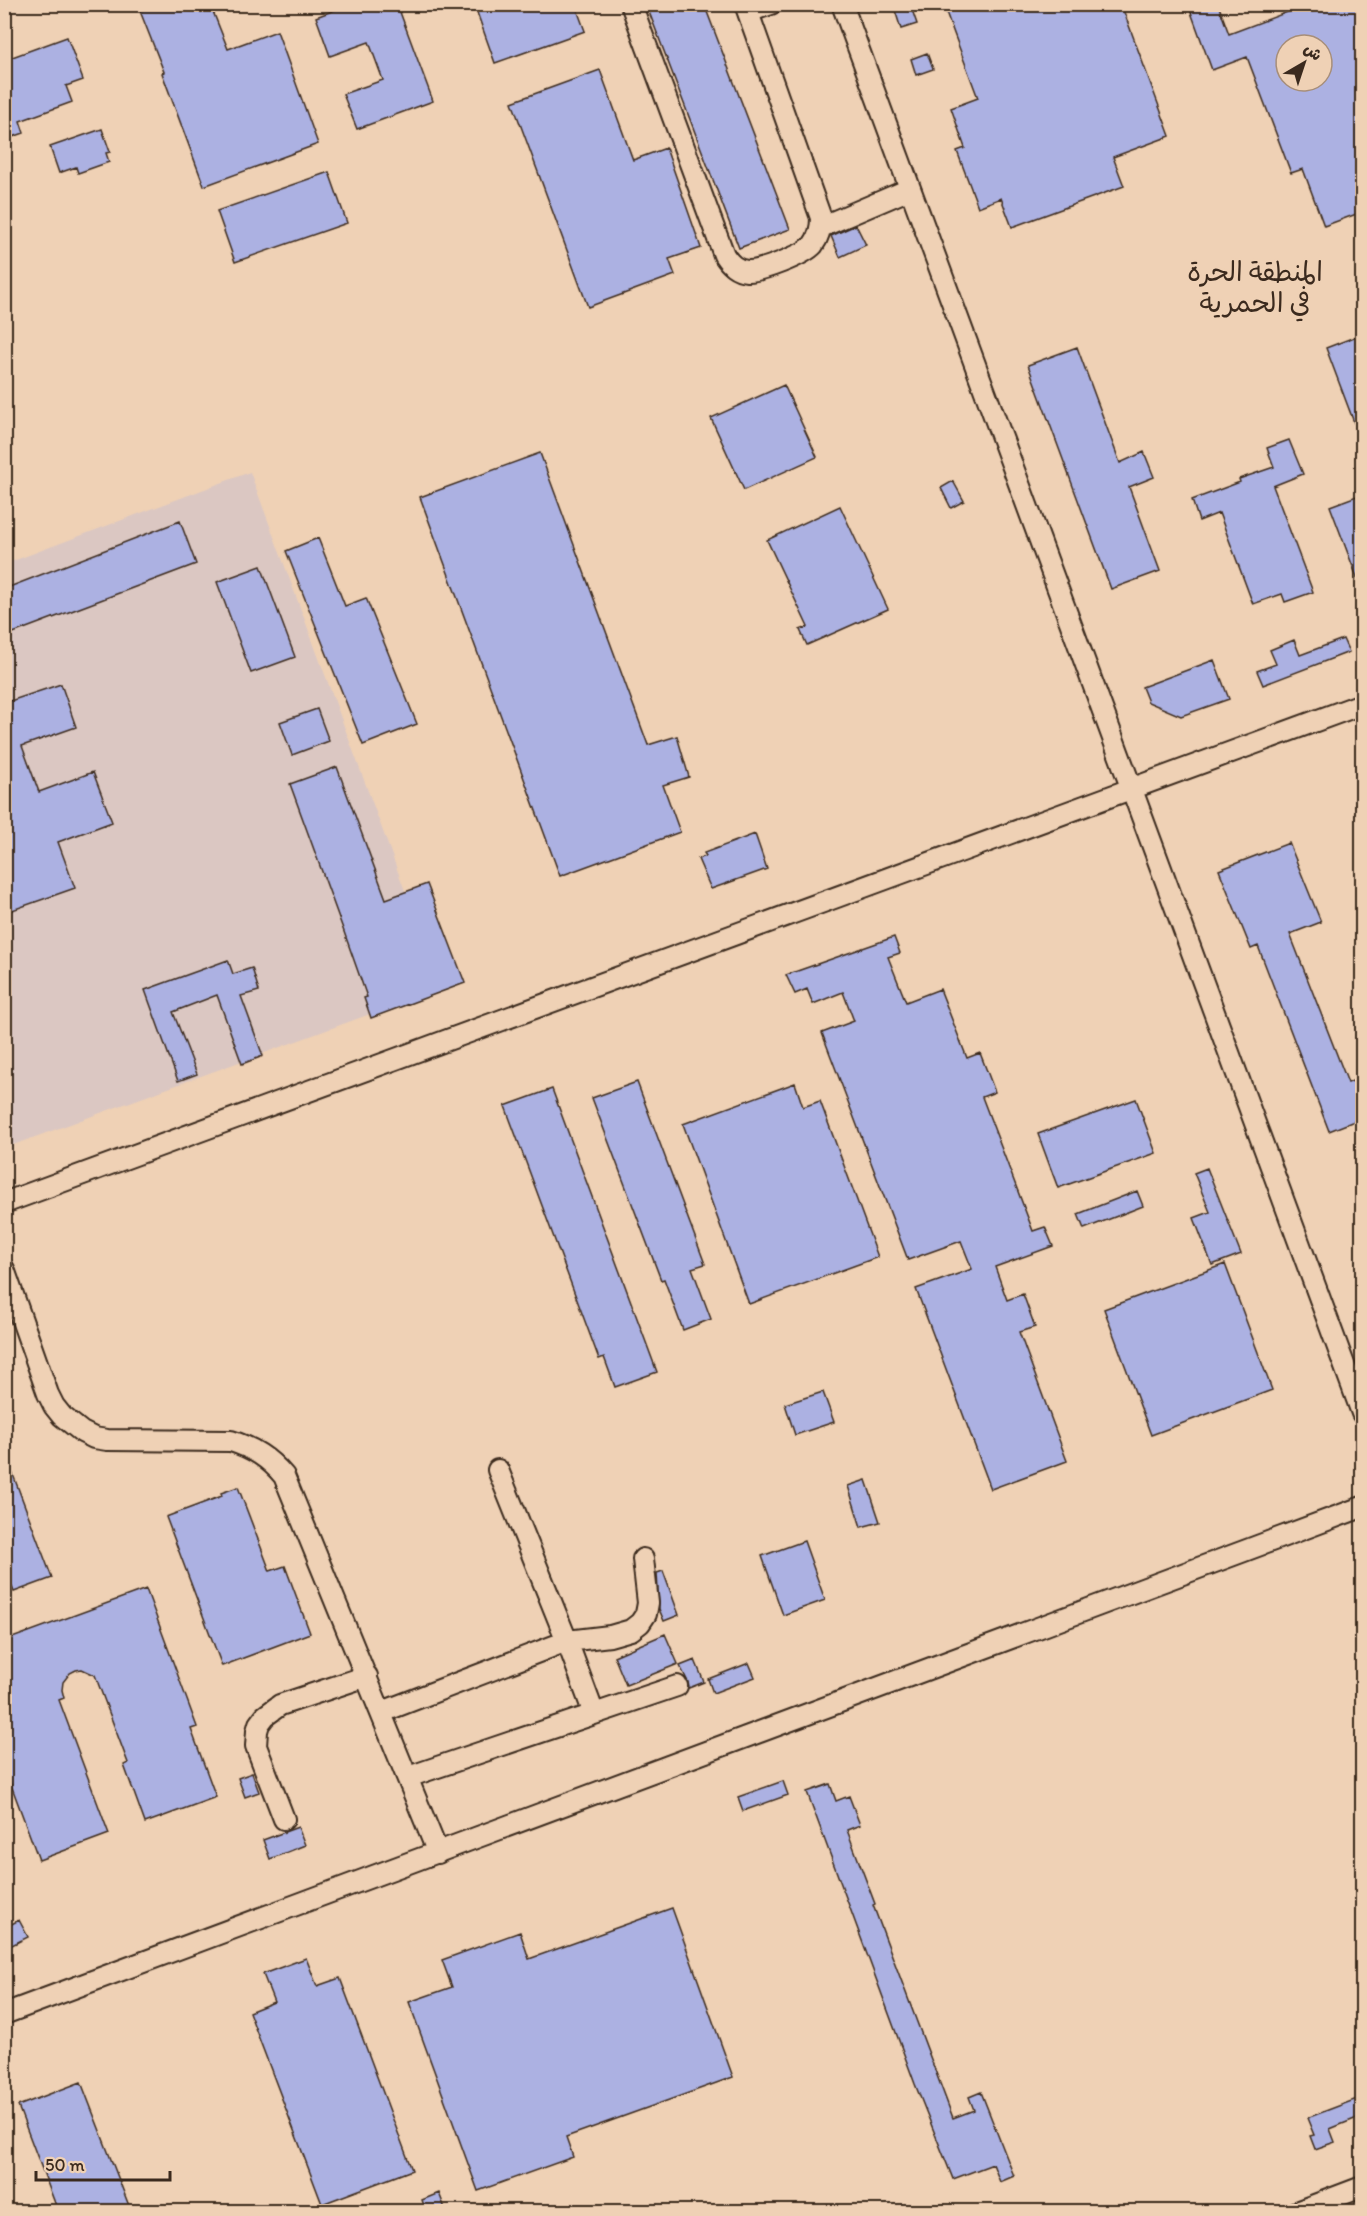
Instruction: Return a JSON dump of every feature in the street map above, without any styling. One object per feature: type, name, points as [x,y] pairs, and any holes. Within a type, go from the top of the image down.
[{"type":"street","points":[[631,4],[728,260],[744,271],[758,270],[804,252],[818,238],[821,227],[819,208],[747,8],[771,4]]},
{"type":"street","points":[[842,4],[1362,1413]]},
{"type":"street","points":[[821,227],[910,189]]},
{"type":"street","points":[[4,1203],[1362,704]]},
{"type":"street","points":[[4,1269],[48,1395],[71,1425],[94,1437],[107,1440],[231,1441],[261,1453],[284,1476],[438,1853]]},
{"type":"street","points":[[498,1470],[594,1714]]},
{"type":"street","points":[[4,2014],[1362,1508]]},
{"type":"street","points":[[382,1712],[567,1641],[621,1634],[640,1623],[646,1614],[648,1603],[643,1559]]},
{"type":"street","points":[[284,1820],[256,1746],[256,1731],[260,1724],[265,1716],[280,1705],[367,1676]]},
{"type":"street","points":[[408,1777],[677,1686]]},
{"type":"street","points":[[1296,2211],[1362,2187]]},
{"type":"shaded area","points":[[250,472],[441,988],[5,1148],[5,564]]},
{"type":"building","points":[[157,4],[210,4],[228,49],[277,31],[318,144],[204,186],[140,11]]},
{"type":"building","points":[[351,4],[397,4],[433,101],[357,129],[343,94],[383,80],[369,42],[330,56],[316,17]]},
{"type":"building","points":[[474,4],[575,4],[585,31],[495,63]]},
{"type":"building","points":[[646,4],[704,4],[790,229],[739,248]]},
{"type":"building","points":[[893,4],[910,4],[917,24],[901,29]]},
{"type":"building","points":[[943,4],[1121,4],[1170,136],[1113,157],[1124,186],[1012,227],[1001,198],[978,207],[957,151],[965,148],[951,108],[978,98]]},
{"type":"building","points":[[1188,4],[1218,4],[1229,34],[1309,4],[1362,4],[1362,212],[1324,226],[1303,169],[1291,173],[1247,57],[1212,70]]},
{"type":"building","points":[[67,37],[83,80],[66,86],[72,102],[20,121],[24,133],[4,140],[4,60]]},
{"type":"building","points":[[927,53],[933,69],[916,75],[911,59]]},
{"type":"building","points":[[600,70],[633,160],[666,148],[701,248],[669,259],[675,275],[588,307],[512,102]]},
{"type":"building","points":[[102,129],[110,152],[106,153],[109,162],[78,173],[76,167],[59,173],[50,147]]},
{"type":"building","points":[[329,172],[347,223],[235,262],[217,211]]},
{"type":"building","points":[[856,225],[866,245],[840,257],[831,236]]},
{"type":"building","points":[[1362,334],[1362,441],[1361,441],[1326,348]]},
{"type":"building","points":[[1077,347],[1120,463],[1144,452],[1154,477],[1129,487],[1160,571],[1111,589],[1028,365]]},
{"type":"building","points":[[784,385],[817,457],[744,490],[711,418]]},
{"type":"building","points":[[1289,440],[1303,474],[1273,486],[1313,592],[1285,602],[1282,594],[1253,604],[1219,513],[1199,521],[1192,500],[1240,482],[1239,479],[1274,467],[1267,448]]},
{"type":"building","points":[[540,453],[648,745],[677,736],[689,777],[663,785],[680,832],[560,876],[420,497]]},
{"type":"building","points":[[953,481],[964,501],[951,508],[941,488]]},
{"type":"building","points":[[1362,494],[1362,588],[1361,588],[1330,506]]},
{"type":"building","points":[[840,506],[888,609],[807,645],[800,630],[808,627],[767,540]]},
{"type":"building","points":[[180,521],[196,564],[13,633],[4,612],[4,589]]},
{"type":"building","points":[[318,538],[345,606],[366,598],[417,724],[363,745],[286,551]]},
{"type":"building","points":[[261,566],[295,657],[251,673],[217,582]]},
{"type":"building","points":[[1343,639],[1349,652],[1263,685],[1257,671],[1276,664],[1270,650],[1294,640],[1300,655]]},
{"type":"building","points":[[1214,660],[1229,699],[1181,716],[1148,702],[1142,687]]},
{"type":"building","points":[[61,684],[76,727],[22,746],[39,792],[93,772],[112,822],[58,842],[75,888],[4,913],[4,703]]},
{"type":"building","points":[[317,709],[329,741],[292,755],[280,722]]},
{"type":"building","points":[[337,767],[386,899],[427,884],[465,983],[371,1018],[364,998],[367,997],[290,784]]},
{"type":"building","points":[[755,834],[767,869],[711,889],[698,859],[706,856],[704,853]]},
{"type":"building","points":[[1289,843],[1321,922],[1290,934],[1348,1083],[1362,1077],[1362,1118],[1329,1131],[1258,946],[1251,949],[1219,870]]},
{"type":"building","points":[[894,937],[900,953],[888,957],[906,1002],[940,989],[967,1058],[980,1053],[995,1092],[982,1097],[1033,1231],[1045,1227],[1053,1246],[995,1267],[1007,1300],[1023,1294],[1035,1327],[1019,1332],[1067,1461],[991,1489],[916,1289],[972,1269],[961,1241],[908,1260],[822,1033],[854,1021],[843,992],[813,1004],[807,989],[795,994],[786,975]]},
{"type":"building","points":[[228,960],[233,974],[252,968],[259,991],[241,996],[263,1056],[242,1064],[217,995],[173,1012],[197,1074],[178,1081],[145,990]]},
{"type":"building","points":[[637,1082],[705,1264],[692,1268],[711,1319],[683,1330],[664,1279],[661,1280],[592,1098]]},
{"type":"building","points":[[795,1083],[803,1107],[820,1101],[878,1257],[749,1304],[683,1124]]},
{"type":"building","points":[[552,1089],[657,1372],[615,1387],[604,1357],[599,1359],[505,1106]]},
{"type":"building","points":[[1136,1099],[1156,1153],[1058,1188],[1038,1134]]},
{"type":"building","points":[[1207,1168],[1241,1254],[1212,1265],[1194,1218],[1210,1212],[1194,1173]]},
{"type":"building","points":[[1137,1191],[1143,1206],[1084,1229],[1078,1214]]},
{"type":"building","points":[[1225,1264],[1272,1390],[1151,1435],[1104,1309]]},
{"type":"building","points":[[823,1392],[834,1422],[795,1435],[785,1404]]},
{"type":"building","points":[[6,1456],[52,1578],[14,1592],[4,1567]]},
{"type":"building","points":[[866,1480],[880,1522],[861,1527],[848,1486]]},
{"type":"building","points":[[238,1487],[270,1571],[285,1566],[310,1633],[222,1666],[166,1517],[222,1496],[221,1493]]},
{"type":"building","points":[[804,1541],[825,1600],[783,1615],[762,1556]]},
{"type":"building","points":[[663,1571],[679,1615],[664,1621],[659,1609],[657,1573]]},
{"type":"building","points":[[146,1589],[197,1727],[191,1729],[216,1797],[145,1823],[124,1765],[128,1763],[95,1675],[82,1669],[76,1670],[70,1673],[63,1682],[64,1698],[59,1700],[109,1834],[39,1860],[4,1766],[4,1641]]},
{"type":"building","points":[[665,1634],[678,1664],[626,1685],[614,1656]]},
{"type":"building","points":[[695,1660],[704,1682],[689,1688],[680,1666]]},
{"type":"building","points":[[749,1663],[755,1677],[713,1693],[708,1679]]},
{"type":"building","points":[[252,1773],[259,1792],[245,1797],[238,1778]]},
{"type":"building","points":[[783,1781],[788,1795],[743,1811],[738,1797]]},
{"type":"building","points":[[830,1784],[836,1801],[849,1796],[860,1825],[847,1830],[953,2118],[974,2110],[969,2097],[981,2092],[1014,2176],[1000,2182],[993,2164],[953,2179],[915,2084],[807,1792]]},
{"type":"building","points":[[298,1827],[305,1845],[270,1859],[263,1840]]},
{"type":"building","points":[[672,1908],[733,2077],[566,2137],[573,2157],[478,2191],[409,2002],[452,1987],[442,1960],[520,1932],[529,1959]]},
{"type":"building","points":[[19,1920],[28,1937],[4,1949],[4,1928]]},
{"type":"building","points":[[306,1958],[317,1986],[340,1978],[412,2170],[322,2204],[249,2012],[274,2002],[263,1974]]},
{"type":"building","points":[[81,2082],[131,2211],[58,2211],[18,2106]]},
{"type":"building","points":[[1362,2097],[1362,2116],[1330,2129],[1335,2142],[1315,2149],[1310,2136],[1314,2135],[1307,2118]]},
{"type":"building","points":[[439,2193],[446,2211],[426,2211],[422,2200]]},
{"type":"district","name":"المنطقة الحرة في الحمرية","points":[[1255,286]]}]
